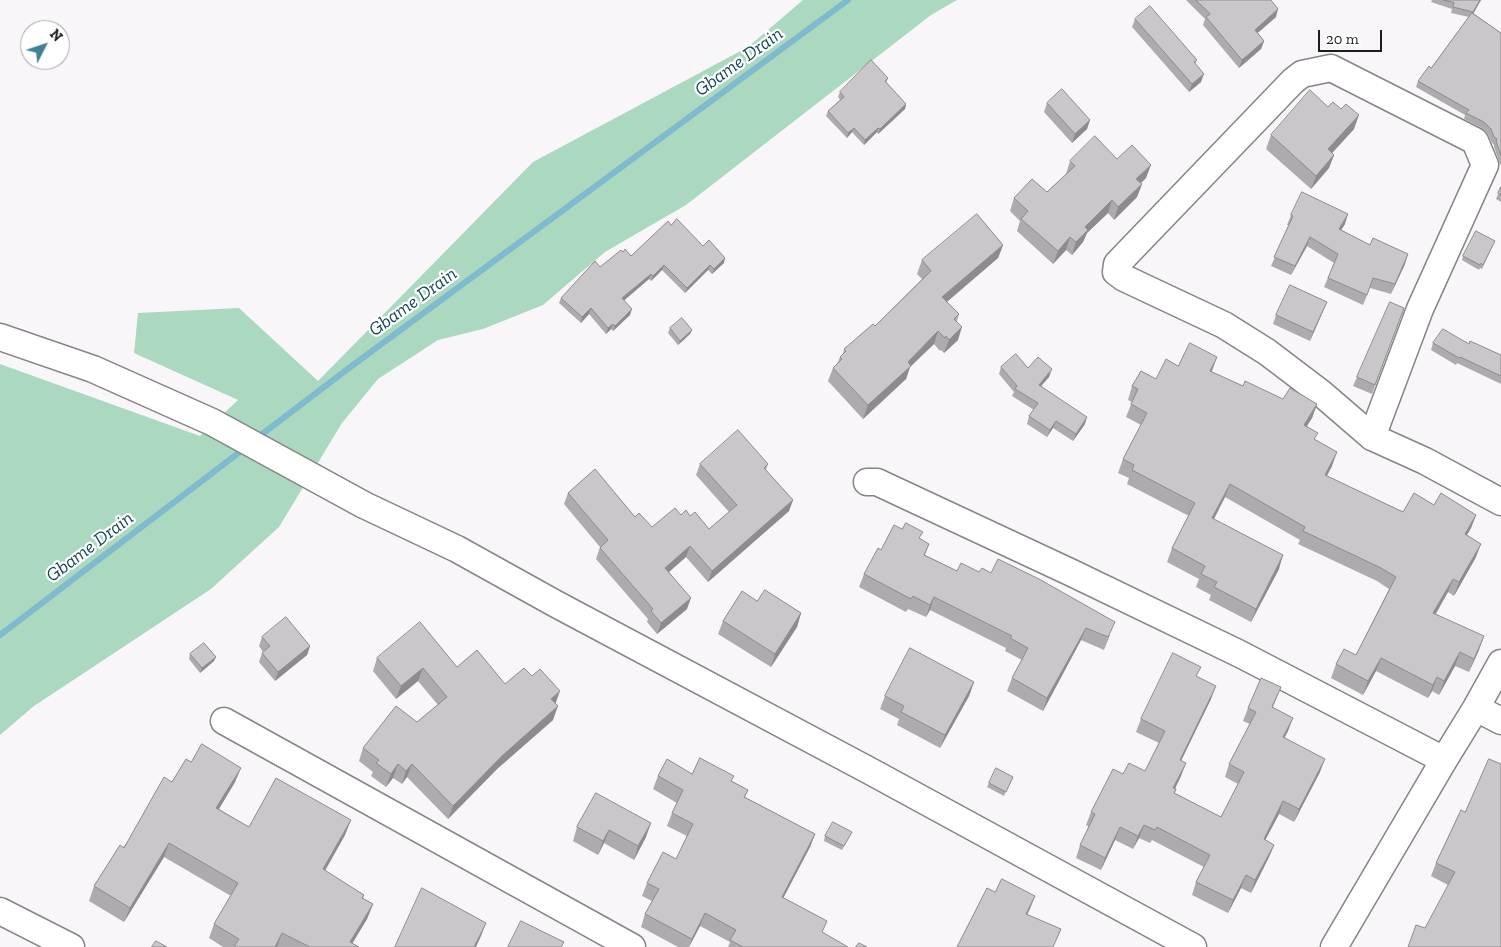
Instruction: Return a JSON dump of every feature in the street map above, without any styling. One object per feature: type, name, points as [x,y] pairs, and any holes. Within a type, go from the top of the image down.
[{"type":"street","points":[[1372,436],[1420,309],[1485,165],[1475,141],[1331,68],[1302,74],[1293,81],[1117,264],[1116,272],[1124,278],[1224,325],[1267,352],[1321,393],[1372,436],[1425,461],[1501,502]]},
{"type":"street","points":[[0,337],[92,369],[212,422],[364,505],[458,549],[556,604],[870,771],[1193,947]]},
{"type":"street","points":[[867,482],[877,482],[1240,654],[1444,760]]},
{"type":"street","points":[[1334,947],[1501,663]]},
{"type":"street","points":[[1476,708],[1501,721]]},
{"type":"street","points":[[224,721],[632,947]]},
{"type":"street","points":[[0,911],[70,947]]},
{"type":"green space","points":[[803,0],[957,0],[931,15],[686,205],[605,252],[543,305],[483,329],[438,340],[378,379],[342,423],[279,527],[211,589],[34,706],[0,735],[0,364],[200,436],[238,400],[134,353],[138,313],[239,308],[318,381],[533,162],[748,47]]},
{"type":"building","points":[[1196,0],[1271,0],[1278,9],[1255,30],[1264,41],[1242,60],[1206,17],[1210,14]]},
{"type":"building","points":[[1444,0],[1480,0],[1473,12],[1453,7],[1454,3]]},
{"type":"building","points":[[1150,6],[1197,60],[1194,62],[1204,74],[1192,84],[1135,19]]},
{"type":"building","points":[[1472,13],[1501,33],[1501,155],[1497,139],[1484,122],[1466,113],[1469,110],[1418,81],[1429,66],[1431,68]]},
{"type":"building","points":[[871,60],[888,78],[885,81],[906,104],[880,129],[878,128],[865,140],[854,128],[848,133],[828,111],[844,97],[840,92]]},
{"type":"building","points":[[1062,89],[1090,120],[1075,134],[1047,103]]},
{"type":"building","points":[[1310,90],[1328,107],[1333,102],[1341,109],[1346,104],[1359,115],[1328,149],[1334,155],[1316,176],[1271,135]]},
{"type":"building","points":[[1095,136],[1117,159],[1132,145],[1151,165],[1136,179],[1142,184],[1118,207],[1112,200],[1085,227],[1088,230],[1076,242],[1070,237],[1058,251],[1021,219],[1028,211],[1014,198],[1032,179],[1047,192],[1075,166],[1070,161]]},
{"type":"building","points":[[1302,192],[1348,214],[1339,229],[1370,245],[1373,238],[1408,254],[1395,284],[1373,278],[1367,295],[1328,278],[1338,254],[1310,237],[1295,266],[1274,257]]},
{"type":"building","points":[[977,214],[1003,245],[942,297],[959,314],[954,319],[962,327],[949,340],[938,331],[908,362],[911,366],[868,405],[833,368],[842,359],[840,357],[846,351],[844,349],[873,324],[875,326],[931,271],[922,260]]},
{"type":"building","points":[[677,219],[703,246],[709,240],[725,258],[714,269],[710,265],[687,288],[664,265],[653,276],[651,274],[622,298],[632,309],[615,326],[613,324],[608,328],[591,308],[582,317],[561,298],[595,261],[600,267],[621,250],[623,252],[625,249],[631,256],[668,221],[671,225]]},
{"type":"building","points":[[1476,231],[1495,241],[1483,265],[1463,256]]},
{"type":"building","points":[[1290,285],[1327,302],[1313,332],[1276,315]]},
{"type":"building","points":[[1390,302],[1404,308],[1375,385],[1357,377]]},
{"type":"building","points":[[682,318],[692,330],[680,341],[670,328]]},
{"type":"building","points":[[1443,329],[1469,344],[1470,341],[1501,355],[1501,376],[1459,358],[1433,343]]},
{"type":"building","points":[[1190,343],[1217,357],[1210,371],[1243,386],[1245,381],[1283,399],[1290,388],[1317,404],[1304,425],[1318,433],[1314,439],[1337,452],[1325,475],[1403,512],[1414,493],[1434,505],[1441,493],[1476,515],[1465,534],[1481,544],[1459,582],[1453,579],[1433,613],[1484,636],[1474,659],[1460,652],[1444,681],[1437,677],[1433,685],[1381,658],[1368,681],[1336,664],[1344,649],[1356,655],[1396,577],[1303,531],[1305,527],[1230,484],[1212,518],[1283,555],[1256,609],[1214,587],[1217,582],[1201,574],[1205,566],[1172,548],[1195,503],[1132,470],[1134,465],[1123,459],[1147,413],[1131,404],[1138,389],[1132,386],[1141,371],[1156,379],[1166,359],[1178,366]]},
{"type":"building","points":[[1016,354],[1028,368],[1038,357],[1052,369],[1039,385],[1087,417],[1076,434],[1056,421],[1050,430],[1029,416],[1038,403],[1015,389],[1017,386],[1001,367]]},
{"type":"building","points":[[738,430],[768,464],[764,468],[793,500],[712,571],[690,546],[665,568],[691,598],[661,623],[651,611],[653,609],[600,548],[608,540],[568,493],[595,469],[635,517],[639,513],[652,527],[675,508],[681,515],[686,510],[690,516],[695,512],[709,529],[737,505],[700,464]]},
{"type":"building","points":[[906,523],[923,532],[919,538],[929,544],[924,555],[957,571],[961,563],[979,572],[982,568],[991,573],[998,559],[1039,579],[1115,622],[1108,637],[1086,628],[1047,698],[1012,678],[1028,648],[1010,638],[1012,636],[934,597],[930,605],[913,596],[911,599],[864,574],[878,548],[881,550],[894,525],[902,529]]},
{"type":"building","points":[[765,590],[801,613],[775,654],[723,621],[742,591],[757,601]]},
{"type":"building","points":[[286,617],[310,646],[278,672],[262,653],[270,646],[262,637]]},
{"type":"building","points":[[420,622],[457,667],[477,650],[505,684],[524,668],[532,676],[540,669],[560,691],[551,699],[558,706],[502,756],[453,806],[412,764],[406,771],[398,764],[391,774],[376,763],[379,760],[363,748],[396,706],[417,722],[447,697],[423,668],[401,686],[377,658]]},
{"type":"building","points":[[204,643],[216,657],[202,668],[190,654]]},
{"type":"building","points":[[910,648],[974,682],[945,735],[901,712],[904,706],[885,696]]},
{"type":"building","points":[[1173,653],[1201,667],[1196,676],[1216,686],[1180,760],[1186,763],[1173,788],[1176,789],[1174,793],[1221,817],[1244,772],[1229,764],[1256,712],[1248,708],[1261,678],[1281,687],[1272,707],[1293,718],[1283,737],[1325,759],[1299,809],[1283,801],[1264,839],[1274,845],[1255,880],[1246,875],[1233,900],[1196,882],[1210,855],[1157,827],[1155,830],[1144,825],[1138,836],[1120,827],[1105,858],[1080,845],[1095,814],[1091,812],[1113,769],[1123,774],[1129,763],[1145,771],[1165,731],[1141,719]]},
{"type":"building","points":[[202,744],[241,768],[216,808],[249,827],[276,778],[351,820],[323,869],[364,895],[362,898],[373,904],[350,942],[359,947],[310,947],[282,933],[275,947],[234,947],[239,939],[214,924],[238,883],[169,843],[130,908],[94,886],[120,845],[124,848],[164,777],[172,782],[186,759],[191,762]]},
{"type":"building","points":[[700,758],[734,776],[731,781],[748,790],[744,797],[815,834],[782,897],[827,921],[822,932],[848,947],[743,947],[730,940],[736,930],[705,913],[692,939],[645,914],[659,889],[647,883],[663,852],[676,859],[693,824],[672,813],[683,790],[658,776],[667,759],[692,774]]},
{"type":"building","points":[[1489,759],[1501,764],[1501,947],[1408,947],[1416,925],[1425,928],[1455,872],[1436,863],[1461,810],[1465,812]]},
{"type":"building","points":[[996,768],[1013,777],[1006,792],[989,783]]},
{"type":"building","points":[[596,793],[651,823],[638,846],[609,830],[603,841],[577,827]]},
{"type":"building","points":[[833,822],[852,832],[844,846],[825,836]]},
{"type":"building","points":[[1002,879],[1035,896],[1026,914],[1061,929],[1053,947],[957,947],[987,888],[995,892]]},
{"type":"building","points":[[422,888],[486,923],[474,947],[395,947]]},
{"type":"building","points":[[521,921],[564,942],[561,947],[508,947]]},
{"type":"building","points":[[156,941],[167,947],[152,947]]},
{"type":"building","points":[[859,943],[867,947],[856,947]]},
{"type":"waterway","name":"Gbame Drain","points":[[257,438],[848,0]]},
{"type":"waterway","name":"Gbame Drain","points":[[0,635],[245,448]]}]
